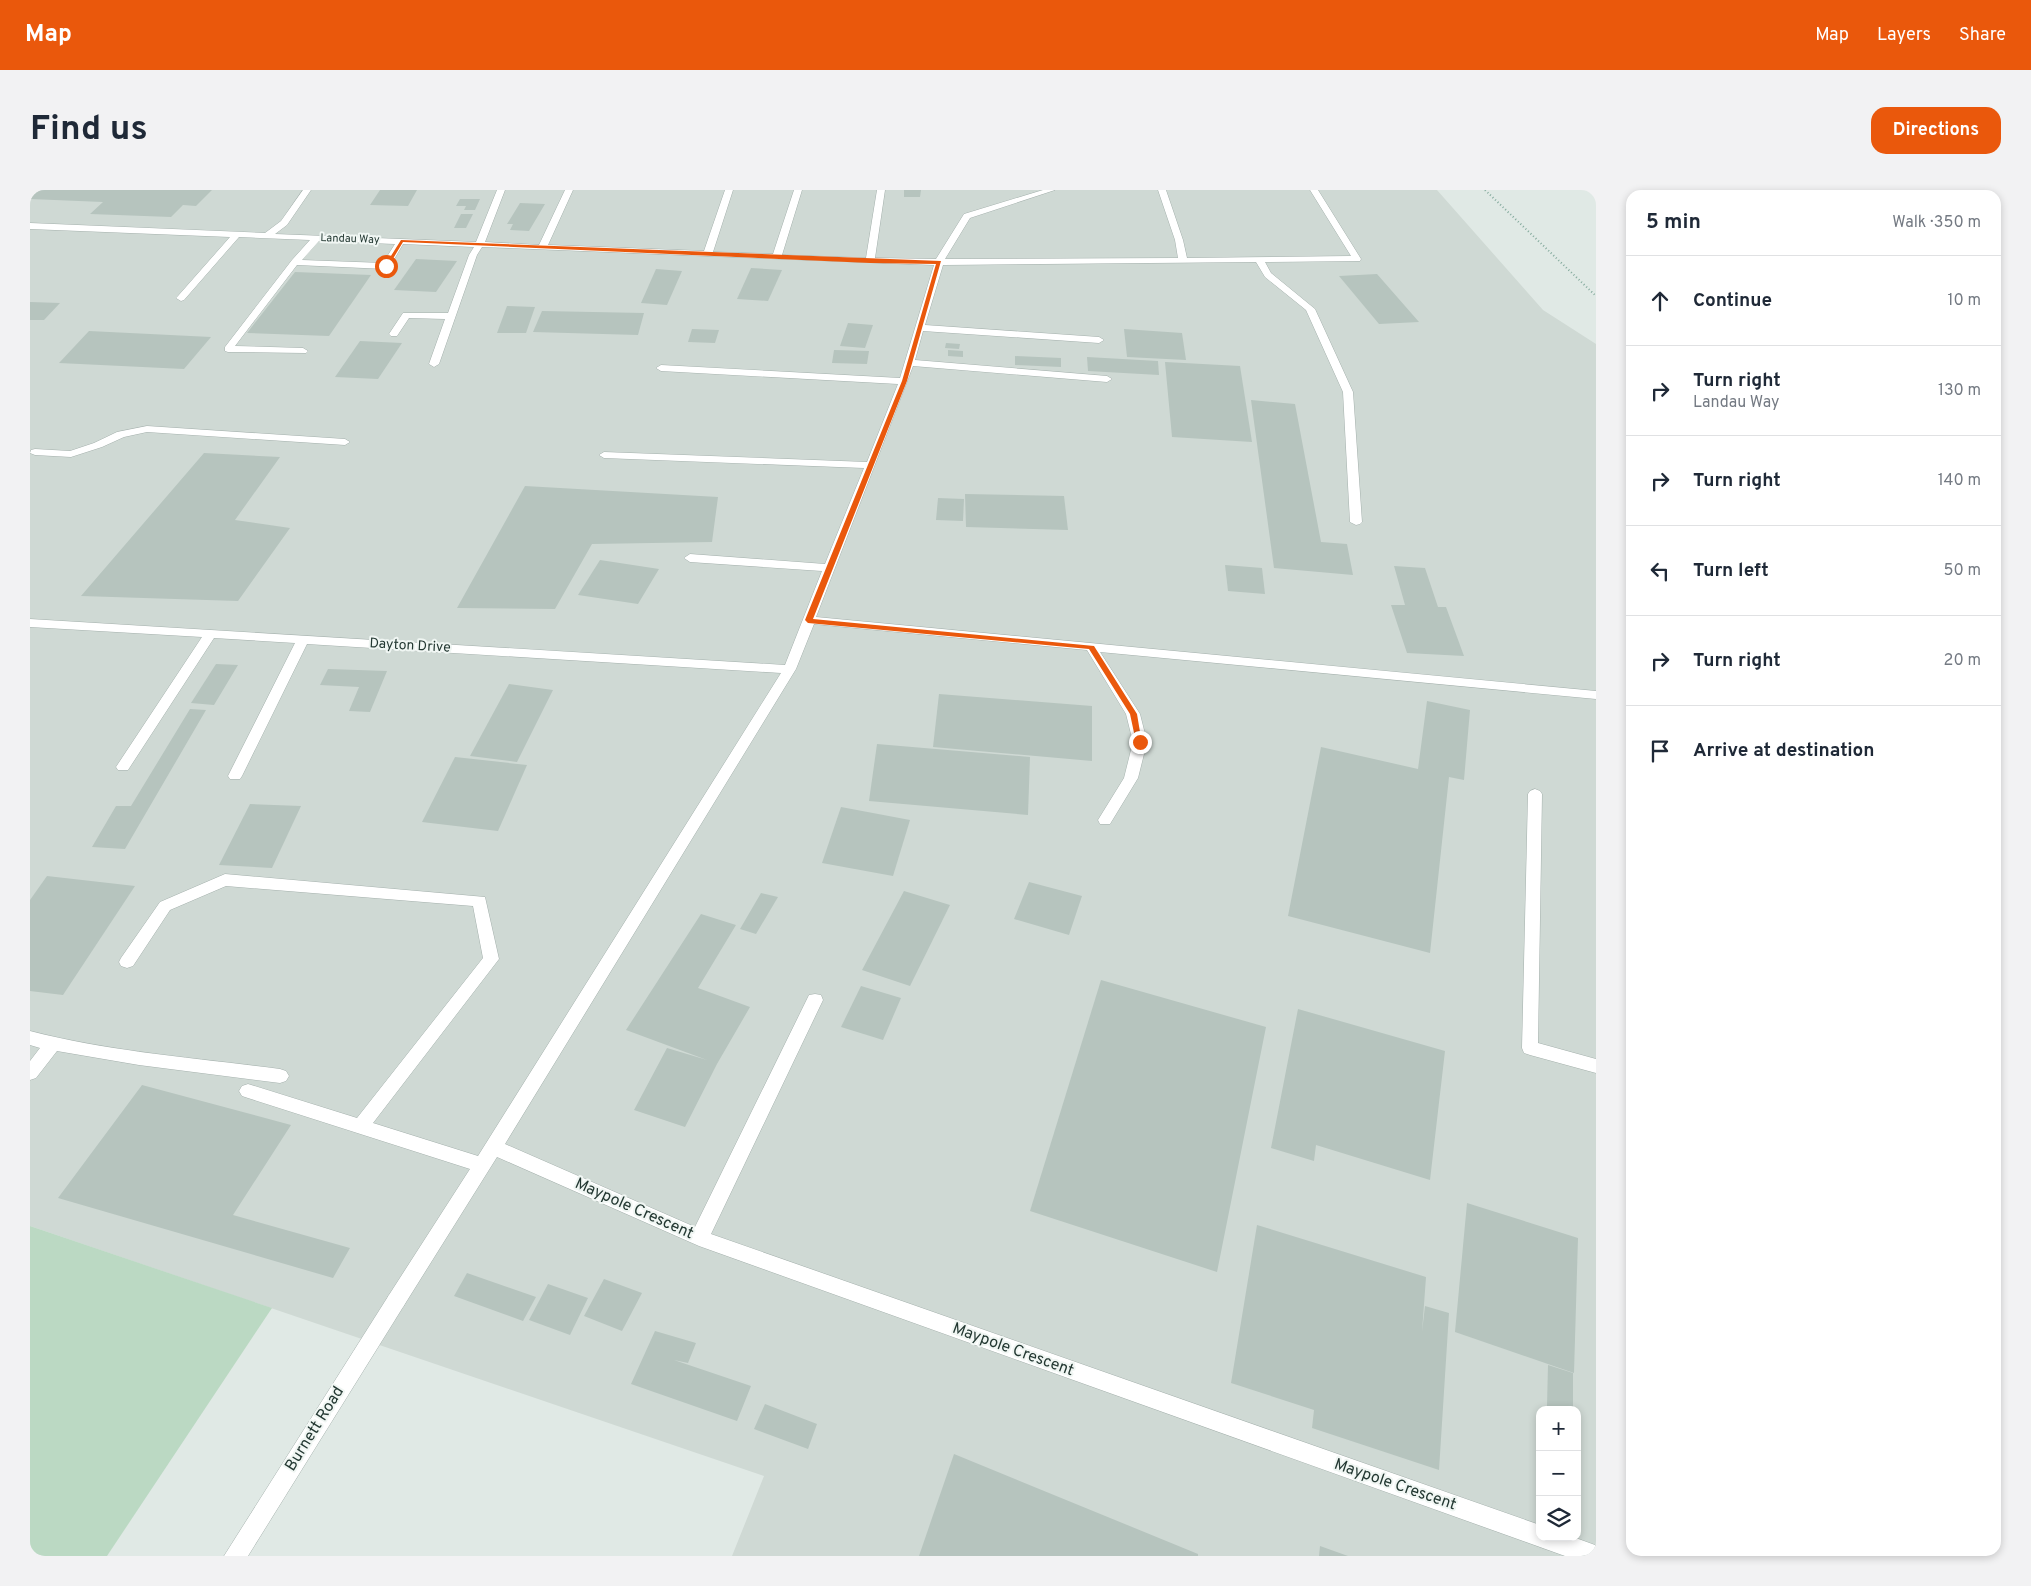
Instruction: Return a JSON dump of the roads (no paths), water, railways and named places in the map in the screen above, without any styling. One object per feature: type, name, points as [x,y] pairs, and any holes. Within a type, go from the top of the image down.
[{"type":"street","points":[[267,236],[284,223],[307,190]]},
{"type":"street","points":[[434,364],[473,255],[480,244],[501,190]]},
{"type":"street","points":[[543,246],[569,190]]},
{"type":"street","points":[[708,253],[729,190]]},
{"type":"street","points":[[777,257],[798,190]]},
{"type":"street","points":[[870,261],[881,190]]},
{"type":"street","name":"Burnett Road","points":[[235,1556],[494,1147],[790,669],[904,381],[939,262],[968,216],[1051,190]]},
{"type":"street","points":[[1162,190],[1184,261]]},
{"type":"street","name":"Landau Way","points":[[30,226],[870,261],[1357,259],[1314,190]]},
{"type":"street","points":[[181,298],[236,234]]},
{"type":"street","points":[[303,352],[228,348],[295,262],[317,238]]},
{"type":"street","points":[[295,262],[386,266],[401,241]]},
{"type":"street","points":[[1259,260],[1268,275],[1310,309],[1348,392],[1356,522]]},
{"type":"street","points":[[394,334],[406,316],[451,316]]},
{"type":"street","points":[[920,328],[1099,340]]},
{"type":"street","points":[[910,363],[1108,379]]},
{"type":"street","points":[[661,368],[904,381]]},
{"type":"street","points":[[32,454],[71,454],[98,445],[121,434],[147,428],[345,442]]},
{"type":"street","points":[[604,455],[870,465]]},
{"type":"street","points":[[690,558],[829,568]]},
{"type":"street","points":[[808,620],[1596,695]]},
{"type":"street","name":"Dayton Drive","points":[[30,624],[790,669]]},
{"type":"street","points":[[123,767],[210,634]]},
{"type":"street","points":[[235,776],[303,640]]},
{"type":"street","points":[[1091,647],[1134,714],[1140,742],[1131,778],[1105,820]]},
{"type":"street","points":[[1535,794],[1530,1048],[1596,1066]]},
{"type":"street","points":[[127,962],[165,906],[225,880],[480,902],[491,959],[360,1127]]},
{"type":"street","points":[[699,1238],[815,1000]]},
{"type":"street","points":[[30,1038],[53,1044],[139,1058],[280,1076]]},
{"type":"street","points":[[30,1073],[53,1044]]},
{"type":"street","points":[[248,1091],[482,1165]]},
{"type":"street","name":"Maypole Crescent","points":[[494,1147],[699,1238],[1536,1535]]},
{"type":"street","name":"Maypole Crescent","points":[[1552,1541],[1595,1556]]}]
